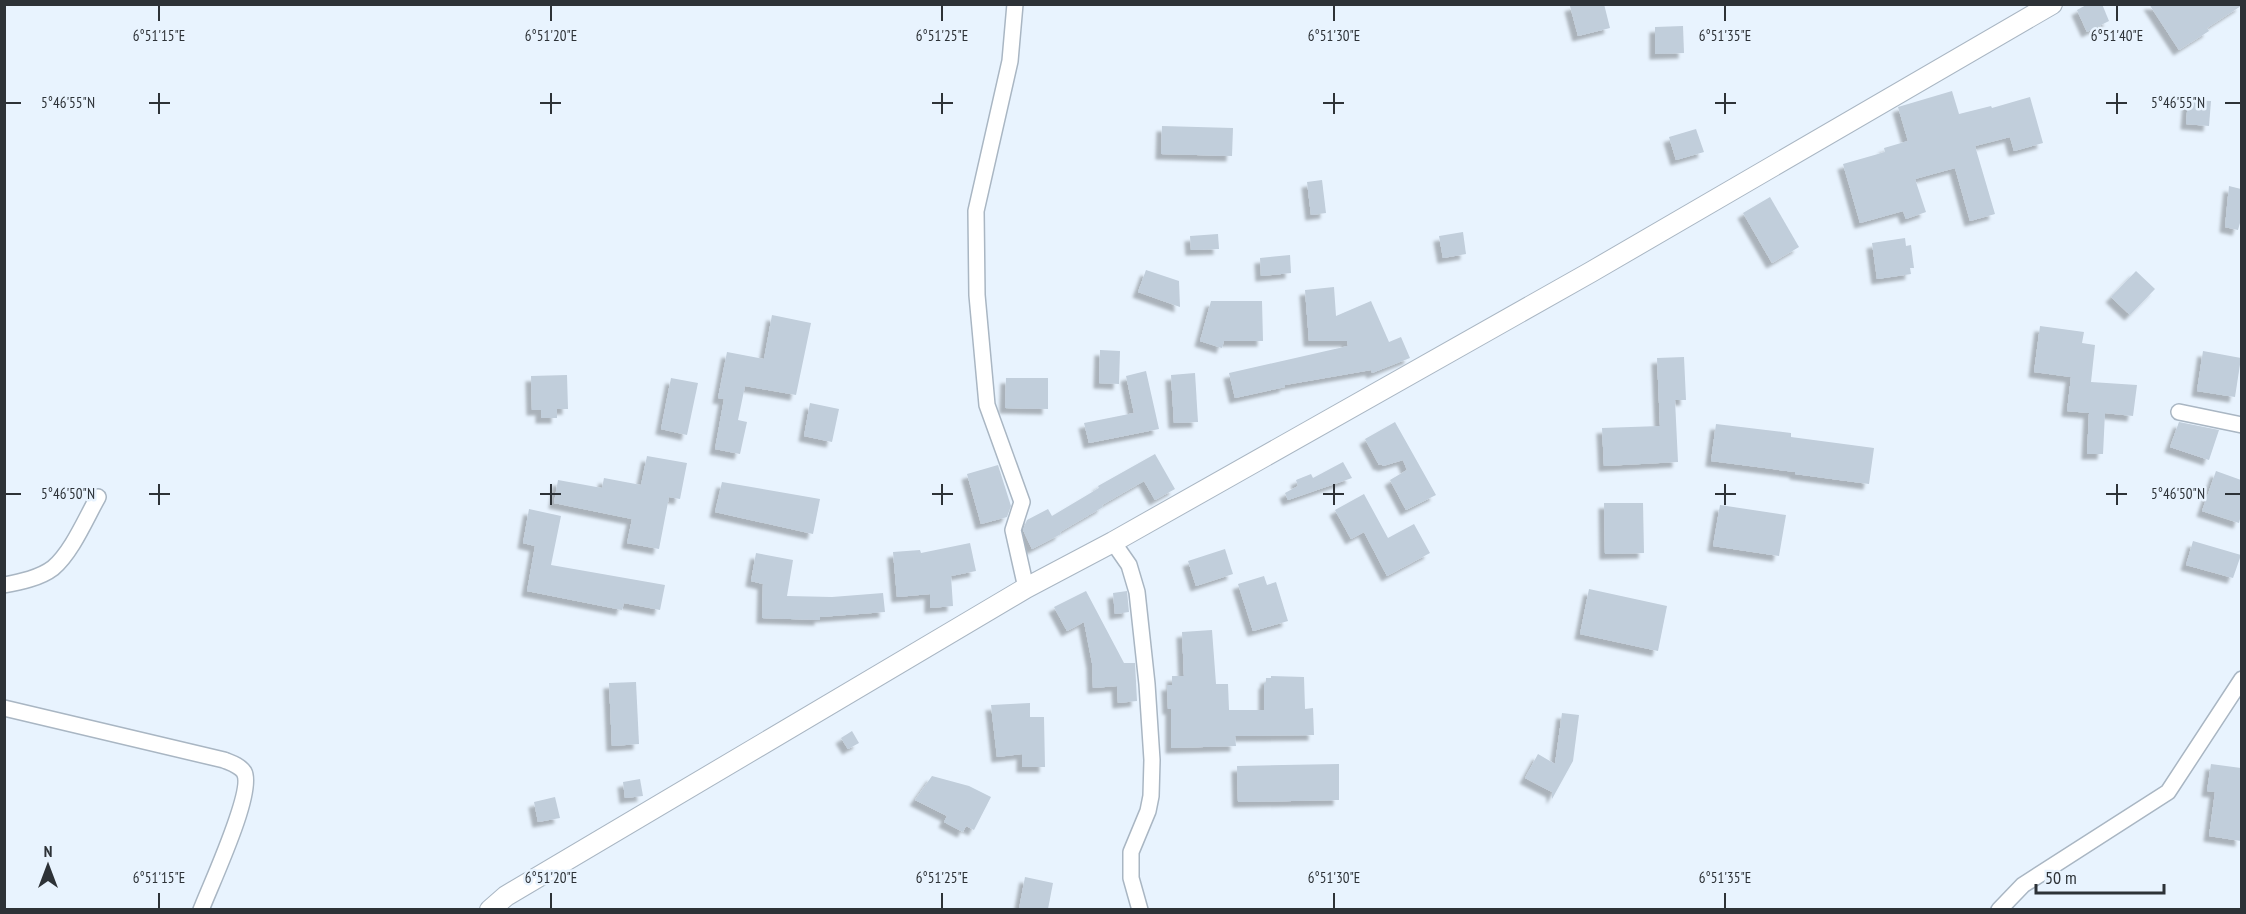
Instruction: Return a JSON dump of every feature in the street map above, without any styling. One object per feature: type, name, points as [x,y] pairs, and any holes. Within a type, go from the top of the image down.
[{"type":"street","points":[[1015,4],[1010,60],[976,211],[977,296],[987,405],[1022,502],[1013,530],[1026,588]]},
{"type":"street","points":[[490,909],[507,903],[1026,588],[1113,542],[1591,272],[2052,4]]},
{"type":"street","points":[[2179,412],[2241,425]]},
{"type":"street","points":[[4,585],[24,582],[52,568],[72,543],[98,497]]},
{"type":"street","points":[[1113,542],[1129,565],[1137,592],[1148,684],[1152,760],[1151,796],[1148,811],[1131,852],[1131,878],[1140,909]]},
{"type":"street","points":[[1999,909],[2024,885],[2168,792],[2241,679]]},
{"type":"street","points":[[4,708],[224,760],[238,766],[244,773],[247,783],[243,803],[201,909]]},
{"type":"building","points":[[1604,4],[1610,28],[1578,36],[1570,6]]},
{"type":"building","points":[[2088,4],[2102,4],[2109,21],[2087,32],[2077,10]]},
{"type":"building","points":[[2149,4],[2241,4],[2241,6],[2207,28],[2209,31],[2179,50]]},
{"type":"building","points":[[1683,26],[1684,53],[1655,54],[1655,27]]},
{"type":"building","points":[[1952,91],[1959,114],[1991,106],[1992,108],[2030,97],[2043,143],[2014,151],[2010,137],[1975,146],[1995,214],[1970,221],[1955,168],[1915,179],[1926,212],[1906,219],[1903,211],[1860,223],[1843,164],[1885,152],[1884,148],[1908,141],[1898,107]]},
{"type":"building","points":[[2188,100],[2211,101],[2209,126],[2186,124]]},
{"type":"building","points":[[1162,126],[1233,128],[1232,156],[1161,154]]},
{"type":"building","points":[[1696,129],[1704,152],[1676,160],[1669,137]]},
{"type":"building","points":[[1322,180],[1326,213],[1311,215],[1307,182]]},
{"type":"building","points":[[2229,186],[2241,189],[2241,219],[2238,230],[2225,227]]},
{"type":"building","points":[[1770,197],[1799,247],[1772,263],[1743,213]]},
{"type":"building","points":[[1463,232],[1466,254],[1443,258],[1439,236]]},
{"type":"building","points":[[1218,234],[1219,249],[1191,250],[1190,236]]},
{"type":"building","points":[[1905,238],[1906,246],[1911,245],[1914,268],[1910,268],[1911,274],[1877,279],[1872,243]]},
{"type":"building","points":[[1290,255],[1291,273],[1261,276],[1260,258]]},
{"type":"building","points":[[1146,270],[1179,281],[1180,307],[1138,292]]},
{"type":"building","points":[[2136,271],[2155,289],[2130,315],[2111,297]]},
{"type":"building","points":[[1334,287],[1336,316],[1371,301],[1389,342],[1401,337],[1410,358],[1372,373],[1371,370],[1285,385],[1285,387],[1235,398],[1229,373],[1348,346],[1347,341],[1309,341],[1305,290]]},
{"type":"building","points":[[1211,301],[1262,301],[1263,341],[1224,341],[1222,348],[1200,341]]},
{"type":"building","points":[[772,315],[811,323],[796,395],[745,386],[738,420],[747,422],[740,454],[715,449],[724,399],[718,398],[727,352],[764,359]]},
{"type":"building","points":[[2040,326],[2084,332],[2082,343],[2095,345],[2091,382],[2137,385],[2133,416],[2105,413],[2103,454],[2087,454],[2089,413],[2067,411],[2071,377],[2034,372]]},
{"type":"building","points":[[1100,350],[1120,351],[1119,384],[1099,383]]},
{"type":"building","points":[[2203,351],[2241,358],[2235,397],[2197,391]]},
{"type":"building","points":[[1684,357],[1686,400],[1675,400],[1678,462],[1604,466],[1602,428],[1660,426],[1657,358]]},
{"type":"building","points":[[1146,371],[1159,429],[1089,443],[1084,423],[1134,413],[1126,376]]},
{"type":"building","points":[[1195,373],[1198,422],[1174,423],[1171,375]]},
{"type":"building","points":[[567,375],[568,409],[557,409],[557,418],[541,418],[541,410],[532,410],[531,376]]},
{"type":"building","points":[[671,378],[698,383],[687,435],[661,429]]},
{"type":"building","points":[[1006,378],[1048,378],[1048,409],[1005,408]]},
{"type":"building","points":[[810,403],[839,409],[832,442],[804,436]]},
{"type":"building","points":[[1395,422],[1436,495],[1406,510],[1390,480],[1407,470],[1403,460],[1379,465],[1365,439]]},
{"type":"building","points":[[2179,422],[2219,430],[2209,460],[2170,447]]},
{"type":"building","points":[[1716,424],[1791,433],[1791,437],[1874,448],[1869,484],[1711,461]]},
{"type":"building","points":[[1155,454],[1175,489],[1155,500],[1144,481],[1102,505],[1103,507],[1060,532],[1061,534],[1032,549],[1023,530],[1027,520],[1048,509],[1052,516],[1099,488],[1098,486]]},
{"type":"building","points":[[647,456],[687,463],[680,499],[669,497],[659,549],[627,543],[632,519],[554,503],[558,480],[602,488],[604,478],[641,485]]},
{"type":"building","points":[[1343,462],[1352,478],[1288,500],[1285,493],[1298,486],[1296,480],[1311,474],[1313,478]]},
{"type":"building","points":[[998,465],[1011,506],[1007,517],[981,524],[967,474]]},
{"type":"building","points":[[2216,471],[2241,480],[2239,523],[2202,511]]},
{"type":"building","points":[[722,482],[820,499],[813,534],[715,512]]},
{"type":"building","points":[[1364,494],[1388,538],[1414,524],[1430,553],[1387,576],[1364,532],[1351,539],[1335,510]]},
{"type":"building","points":[[1604,503],[1643,503],[1644,553],[1605,554]]},
{"type":"building","points":[[1720,505],[1786,515],[1779,556],[1713,546]]},
{"type":"building","points":[[529,509],[561,516],[551,565],[665,585],[660,610],[624,603],[622,610],[527,591],[535,546],[523,543]]},
{"type":"building","points":[[2193,541],[2241,555],[2233,578],[2186,565]]},
{"type":"building","points":[[970,543],[976,571],[951,576],[953,606],[930,608],[930,594],[897,597],[893,552],[920,550],[921,553]]},
{"type":"building","points":[[1225,549],[1233,574],[1196,586],[1188,561]]},
{"type":"building","points":[[756,553],[793,560],[787,596],[832,597],[883,593],[885,612],[820,617],[820,620],[762,618],[763,584],[751,581]]},
{"type":"building","points":[[1264,576],[1267,585],[1276,582],[1288,621],[1253,631],[1238,584]]},
{"type":"building","points":[[1589,589],[1667,606],[1658,651],[1580,634]]},
{"type":"building","points":[[1086,591],[1124,663],[1135,663],[1137,701],[1118,703],[1117,686],[1093,688],[1092,663],[1084,622],[1067,631],[1054,607]]},
{"type":"building","points":[[1127,591],[1129,612],[1115,614],[1113,593]]},
{"type":"building","points":[[1212,630],[1216,684],[1228,684],[1229,710],[1264,710],[1266,678],[1271,678],[1271,676],[1304,677],[1305,709],[1313,708],[1314,735],[1235,736],[1236,746],[1171,748],[1171,709],[1168,709],[1167,685],[1172,685],[1172,676],[1184,676],[1182,632]]},
{"type":"building","points":[[636,682],[639,744],[612,746],[609,683]]},
{"type":"building","points":[[1030,703],[1030,717],[1044,717],[1045,767],[1022,767],[1022,754],[997,757],[991,705]]},
{"type":"building","points":[[1562,713],[1579,715],[1573,761],[1552,799],[1552,792],[1525,778],[1538,754],[1555,764]]},
{"type":"building","points":[[852,731],[859,743],[848,749],[841,738]]},
{"type":"building","points":[[1339,764],[1339,800],[1238,802],[1237,766]]},
{"type":"building","points":[[2211,764],[2241,768],[2241,841],[2209,836],[2215,792],[2207,791]]},
{"type":"building","points":[[932,776],[969,786],[991,797],[974,830],[966,826],[963,832],[944,822],[947,816],[915,800]]},
{"type":"building","points":[[640,779],[643,796],[625,798],[623,782]]},
{"type":"building","points":[[555,797],[560,818],[538,822],[534,802]]},
{"type":"building","points":[[1025,877],[1053,883],[1048,909],[1019,909]]}]
